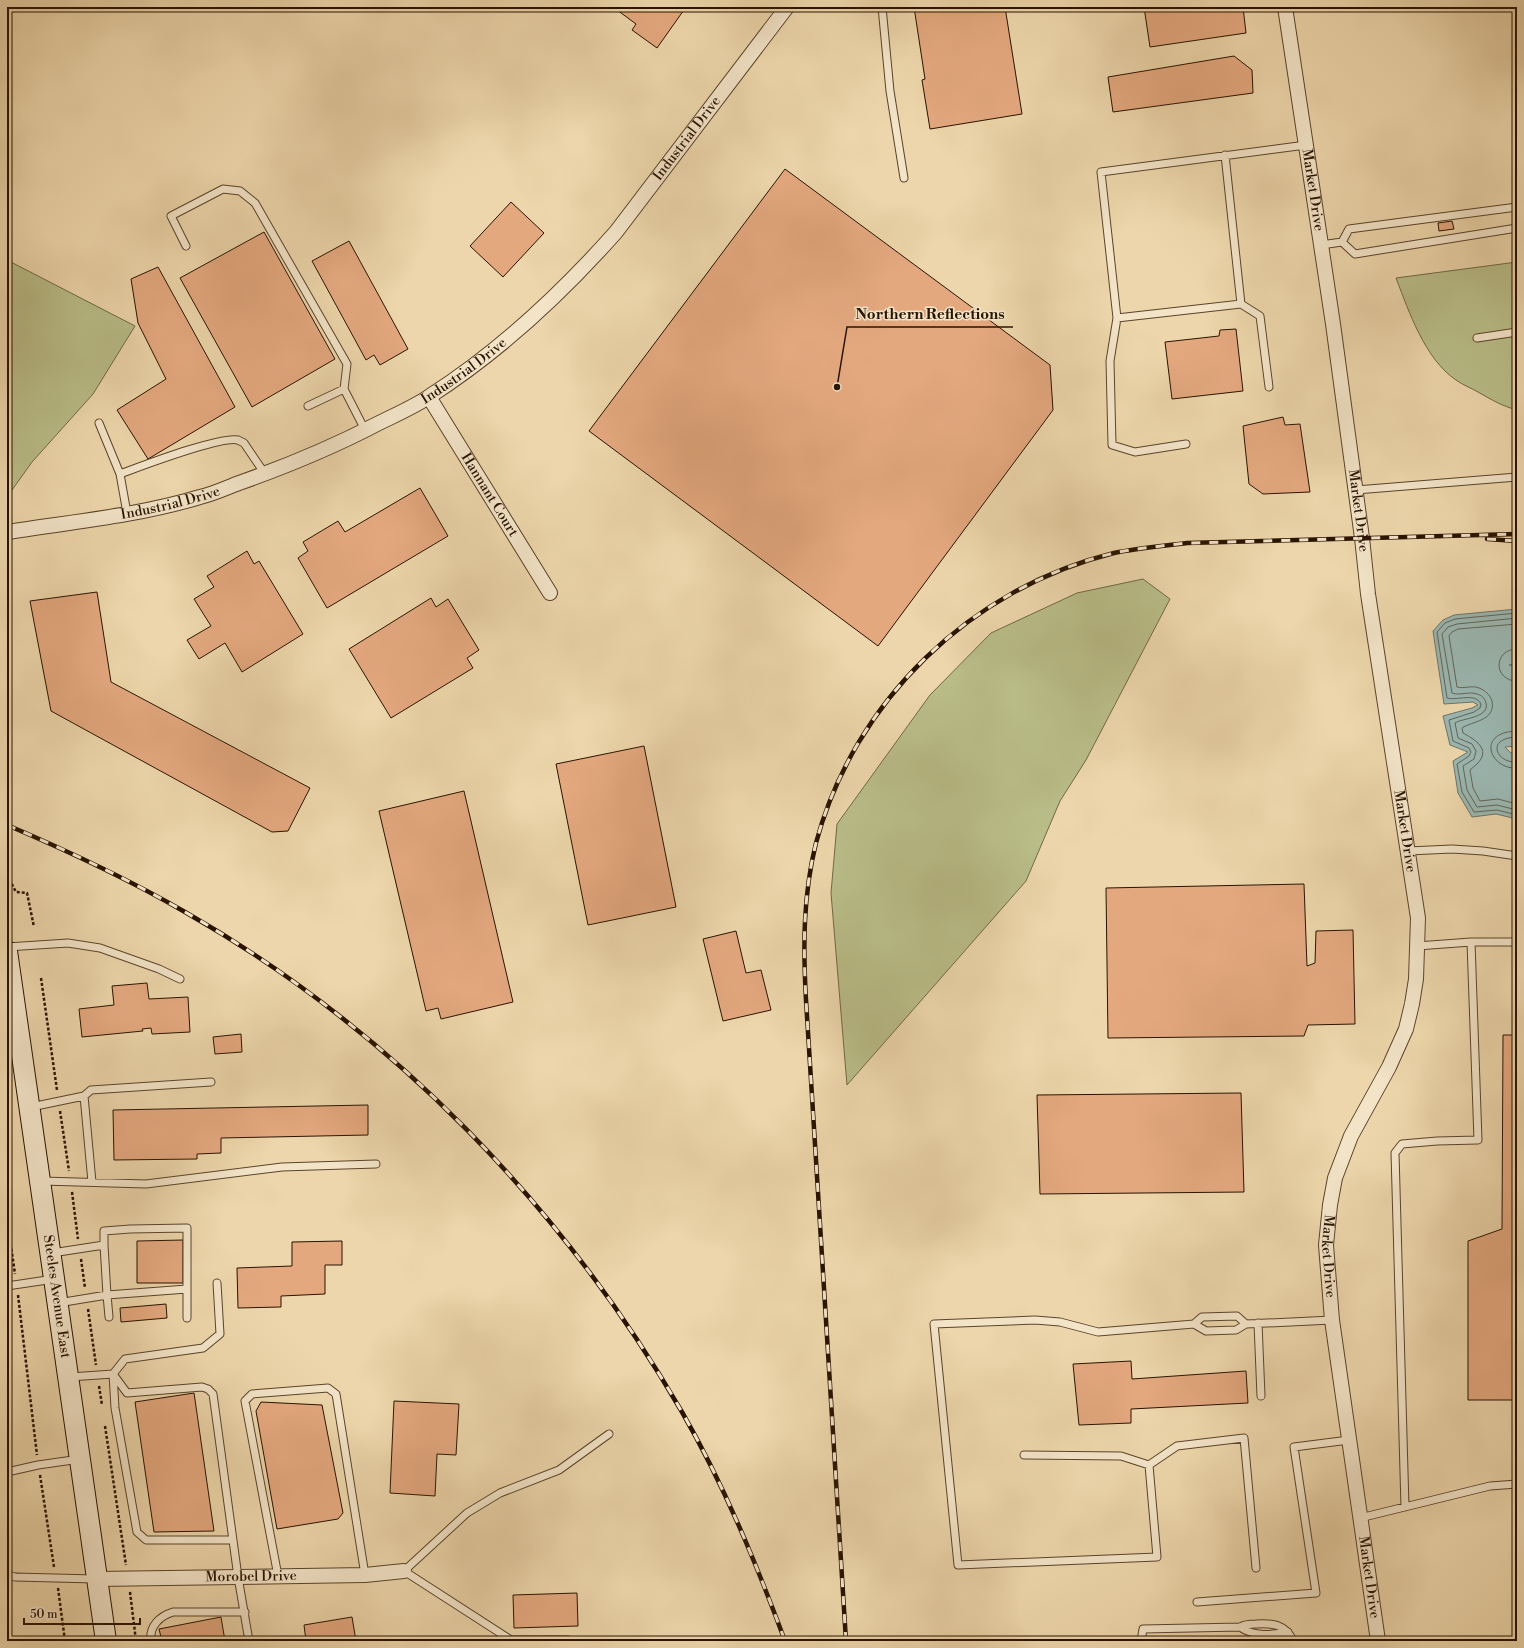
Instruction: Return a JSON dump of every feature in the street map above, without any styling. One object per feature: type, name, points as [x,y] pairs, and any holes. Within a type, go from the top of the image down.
[{"type":"main road","name":"Steeles Avenue East","points":[[7,951],[106,1641]]},
{"type":"street","name":"Industrial Drive","points":[[7,532],[127,513],[200,497],[265,474],[333,446],[429,397],[477,363],[523,325],[566,286],[588,263],[616,232],[787,7]]},
{"type":"street","name":"Market Drive","points":[[1285,7],[1356,490],[1368,594],[1418,918],[1416,979],[1406,1029],[1389,1067],[1351,1136],[1335,1178],[1330,1205],[1326,1245],[1332,1320],[1378,1641]]},
{"type":"street","name":"Hannant Court","points":[[429,397],[550,593]]},
{"type":"street","name":"Morobel Drive","points":[[97,1579],[365,1575],[404,1571]]},
{"type":"lane","points":[[882,7],[890,91],[904,178]]},
{"type":"lane","points":[[1186,444],[1135,452],[1112,445],[1110,361],[1117,318],[1101,172],[1306,145]]},
{"type":"lane","points":[[1225,155],[1241,304]]},
{"type":"lane","points":[[186,246],[171,216],[223,189],[240,191],[255,204],[347,364],[344,389],[365,430]]},
{"type":"lane","points":[[1342,242],[1349,229],[1517,208]]},
{"type":"lane","points":[[1321,245],[1342,242],[1356,254],[1517,228]]},
{"type":"lane","points":[[1117,318],[1241,304],[1260,316],[1269,387]]},
{"type":"lane","points":[[1477,338],[1517,332]]},
{"type":"lane","points":[[308,406],[344,389]]},
{"type":"lane","points":[[99,423],[120,474],[127,513]]},
{"type":"lane","points":[[120,474],[207,444],[231,440],[238,440],[244,443],[265,474]]},
{"type":"lane","points":[[1356,490],[1517,477]]},
{"type":"lane","points":[[1408,851],[1452,849],[1483,850],[1517,856]]},
{"type":"lane","points":[[1417,946],[1471,942],[1517,942]]},
{"type":"lane","points":[[1405,1507],[1395,1153],[1402,1144],[1478,1140],[1471,942]]},
{"type":"lane","points":[[7,947],[68,943],[100,948],[159,969],[180,979]]},
{"type":"lane","points":[[29,1108],[84,1096],[91,1090],[211,1082]]},
{"type":"lane","points":[[84,1096],[92,1182]]},
{"type":"lane","points":[[40,1180],[146,1184],[282,1167],[376,1164]]},
{"type":"lane","points":[[109,1317],[104,1231],[187,1228],[187,1318]]},
{"type":"lane","points":[[50,1254],[104,1245]]},
{"type":"lane","points":[[7,1286],[54,1279]]},
{"type":"lane","points":[[217,1283],[220,1334],[202,1348],[125,1359],[113,1374],[115,1408],[136,1532],[140,1537],[146,1540],[233,1540]]},
{"type":"lane","points":[[57,1303],[107,1295],[187,1289]]},
{"type":"lane","points":[[1194,1324],[1202,1317],[1237,1316],[1246,1324]]},
{"type":"lane","points":[[1150,1465],[1157,1557],[958,1565],[934,1324],[1034,1320],[1060,1322],[1098,1332],[1194,1324],[1206,1331],[1236,1330],[1246,1324],[1332,1320]]},
{"type":"lane","points":[[1258,1324],[1261,1396]]},
{"type":"lane","points":[[68,1377],[113,1374]]},
{"type":"lane","points":[[113,1374],[127,1393],[202,1387],[208,1389],[213,1394],[238,1577],[249,1641]]},
{"type":"lane","points":[[278,1576],[245,1401],[252,1394],[328,1388],[336,1394],[365,1575]]},
{"type":"lane","points":[[568,1640],[511,1640],[404,1571],[467,1513],[500,1493],[559,1470],[609,1434]]},
{"type":"lane","points":[[1150,1465],[1177,1446],[1244,1438],[1256,1568]]},
{"type":"lane","points":[[1197,1602],[1316,1593],[1294,1447],[1349,1440]]},
{"type":"lane","points":[[1024,1456],[1121,1456],[1150,1465]]},
{"type":"lane","points":[[7,1470],[80,1459]]},
{"type":"lane","points":[[1360,1518],[1490,1486],[1517,1484]]},
{"type":"lane","points":[[7,1575],[14,1577],[97,1579]]},
{"type":"lane","points":[[151,1641],[154,1624],[164,1614],[173,1612],[245,1612]]},
{"type":"lane","points":[[1141,1641],[1143,1629],[1240,1627],[1244,1625],[1269,1624],[1280,1626],[1288,1632],[1293,1641]]},
{"type":"lane","points":[[1240,1627],[1252,1634],[1277,1634],[1288,1632]]},
{"type":"path","points":[[7,875],[16,892],[27,893],[34,927]]},
{"type":"path","points":[[7,1220],[38,1465],[65,1641]]},
{"type":"green space","points":[[7,260],[135,326],[93,394],[32,462],[7,497]]},
{"type":"green space","points":[[1517,262],[1517,410],[1507,407],[1464,385],[1445,371],[1435,360],[1419,334],[1396,278]]},
{"type":"green space","points":[[1143,579],[1170,599],[1086,760],[1060,801],[1026,881],[847,1085],[831,893],[837,824],[930,695],[991,633],[1077,593]]},
{"type":"water","points":[[1517,609],[1517,663],[1509,665],[1517,666],[1517,746],[1505,747],[1511,753],[1517,753],[1517,819],[1496,814],[1472,817],[1458,793],[1453,761],[1468,752],[1450,745],[1443,716],[1478,705],[1473,702],[1444,704],[1433,631],[1443,620],[1454,615]]},
{"type":"building","points":[[613,7],[686,7],[657,48],[632,30],[636,24]]},
{"type":"building","points":[[914,7],[1005,7],[1022,114],[930,129],[922,80],[925,79]]},
{"type":"building","points":[[1144,7],[1243,7],[1246,33],[1150,47]]},
{"type":"building","points":[[1234,56],[1252,70],[1253,93],[1113,112],[1108,77]]},
{"type":"building","points":[[785,169],[1050,365],[1053,410],[878,646],[589,431]]},
{"type":"building","points":[[511,202],[544,233],[503,277],[470,246]]},
{"type":"building","points":[[1452,221],[1454,229],[1439,231],[1438,223]]},
{"type":"building","points":[[264,232],[335,359],[252,407],[180,278]]},
{"type":"building","points":[[349,241],[408,349],[380,365],[374,355],[366,360],[312,261]]},
{"type":"building","points":[[158,267],[235,407],[148,459],[117,410],[166,379],[138,323],[131,279]]},
{"type":"building","points":[[1236,329],[1243,391],[1172,399],[1165,342],[1219,336],[1220,330]]},
{"type":"building","points":[[1283,417],[1285,425],[1300,424],[1310,492],[1263,494],[1249,484],[1243,426]]},
{"type":"building","points":[[420,488],[448,536],[327,608],[298,558],[308,551],[303,542],[338,521],[345,532]]},
{"type":"building","points":[[247,551],[254,564],[259,561],[303,634],[242,672],[225,643],[199,659],[187,640],[211,626],[194,599],[214,587],[207,576]]},
{"type":"building","points":[[97,592],[111,682],[310,788],[288,831],[272,832],[51,711],[30,601]]},
{"type":"building","points":[[431,598],[436,607],[448,599],[479,650],[467,658],[473,668],[391,718],[349,649]]},
{"type":"building","points":[[644,746],[676,907],[588,925],[556,764]]},
{"type":"building","points":[[464,791],[513,1002],[441,1019],[438,1008],[426,1011],[379,811]]},
{"type":"building","points":[[1304,884],[1307,966],[1315,963],[1316,931],[1353,930],[1355,1024],[1308,1025],[1304,1036],[1108,1038],[1106,888]]},
{"type":"building","points":[[736,931],[746,973],[761,970],[771,1010],[723,1021],[703,939]]},
{"type":"building","points":[[147,983],[149,999],[188,997],[190,1032],[152,1034],[151,1028],[142,1029],[143,1031],[82,1037],[79,1009],[114,1005],[112,986]]},
{"type":"building","points":[[241,1034],[242,1052],[215,1054],[213,1037]]},
{"type":"building","points":[[1503,1035],[1517,1035],[1517,1400],[1468,1400],[1468,1241],[1502,1229]]},
{"type":"building","points":[[1241,1093],[1244,1192],[1040,1194],[1037,1095]]},
{"type":"building","points":[[368,1105],[368,1135],[221,1138],[221,1153],[197,1154],[197,1159],[114,1160],[113,1110]]},
{"type":"building","points":[[183,1240],[183,1283],[137,1283],[137,1241]]},
{"type":"building","points":[[342,1241],[342,1265],[325,1265],[325,1294],[281,1296],[281,1307],[238,1308],[237,1268],[292,1266],[292,1242]]},
{"type":"building","points":[[166,1304],[167,1318],[121,1322],[120,1308]]},
{"type":"building","points":[[1131,1361],[1132,1379],[1246,1371],[1248,1403],[1131,1409],[1131,1423],[1079,1425],[1073,1364]]},
{"type":"building","points":[[194,1393],[214,1531],[154,1532],[135,1402]]},
{"type":"building","points":[[394,1401],[459,1404],[456,1455],[437,1454],[435,1496],[390,1493]]},
{"type":"building","points":[[261,1402],[322,1405],[343,1513],[338,1519],[277,1529],[256,1411]]},
{"type":"building","points":[[577,1593],[578,1626],[514,1628],[513,1595]]},
{"type":"building","points":[[221,1617],[225,1641],[162,1641],[159,1629]]},
{"type":"building","points":[[352,1617],[356,1641],[306,1641],[304,1625]]},
{"type":"railway","points":[[846,1641],[806,1000],[804,941],[806,902],[816,843],[834,791],[858,743],[889,698],[926,658],[967,623],[1012,593],[1062,570],[1114,553],[1141,548],[1187,543],[1517,534]]},
{"type":"railway","points":[[1487,539],[1517,541]]},
{"type":"railway","points":[[7,825],[75,855],[142,888],[185,912],[261,959],[333,1011],[402,1068],[466,1129],[527,1195],[583,1264],[635,1336],[682,1412],[712,1468],[763,1583],[785,1641]]},
{"type":"place","name":"Northern Reflections","points":[[837,387]]}]
